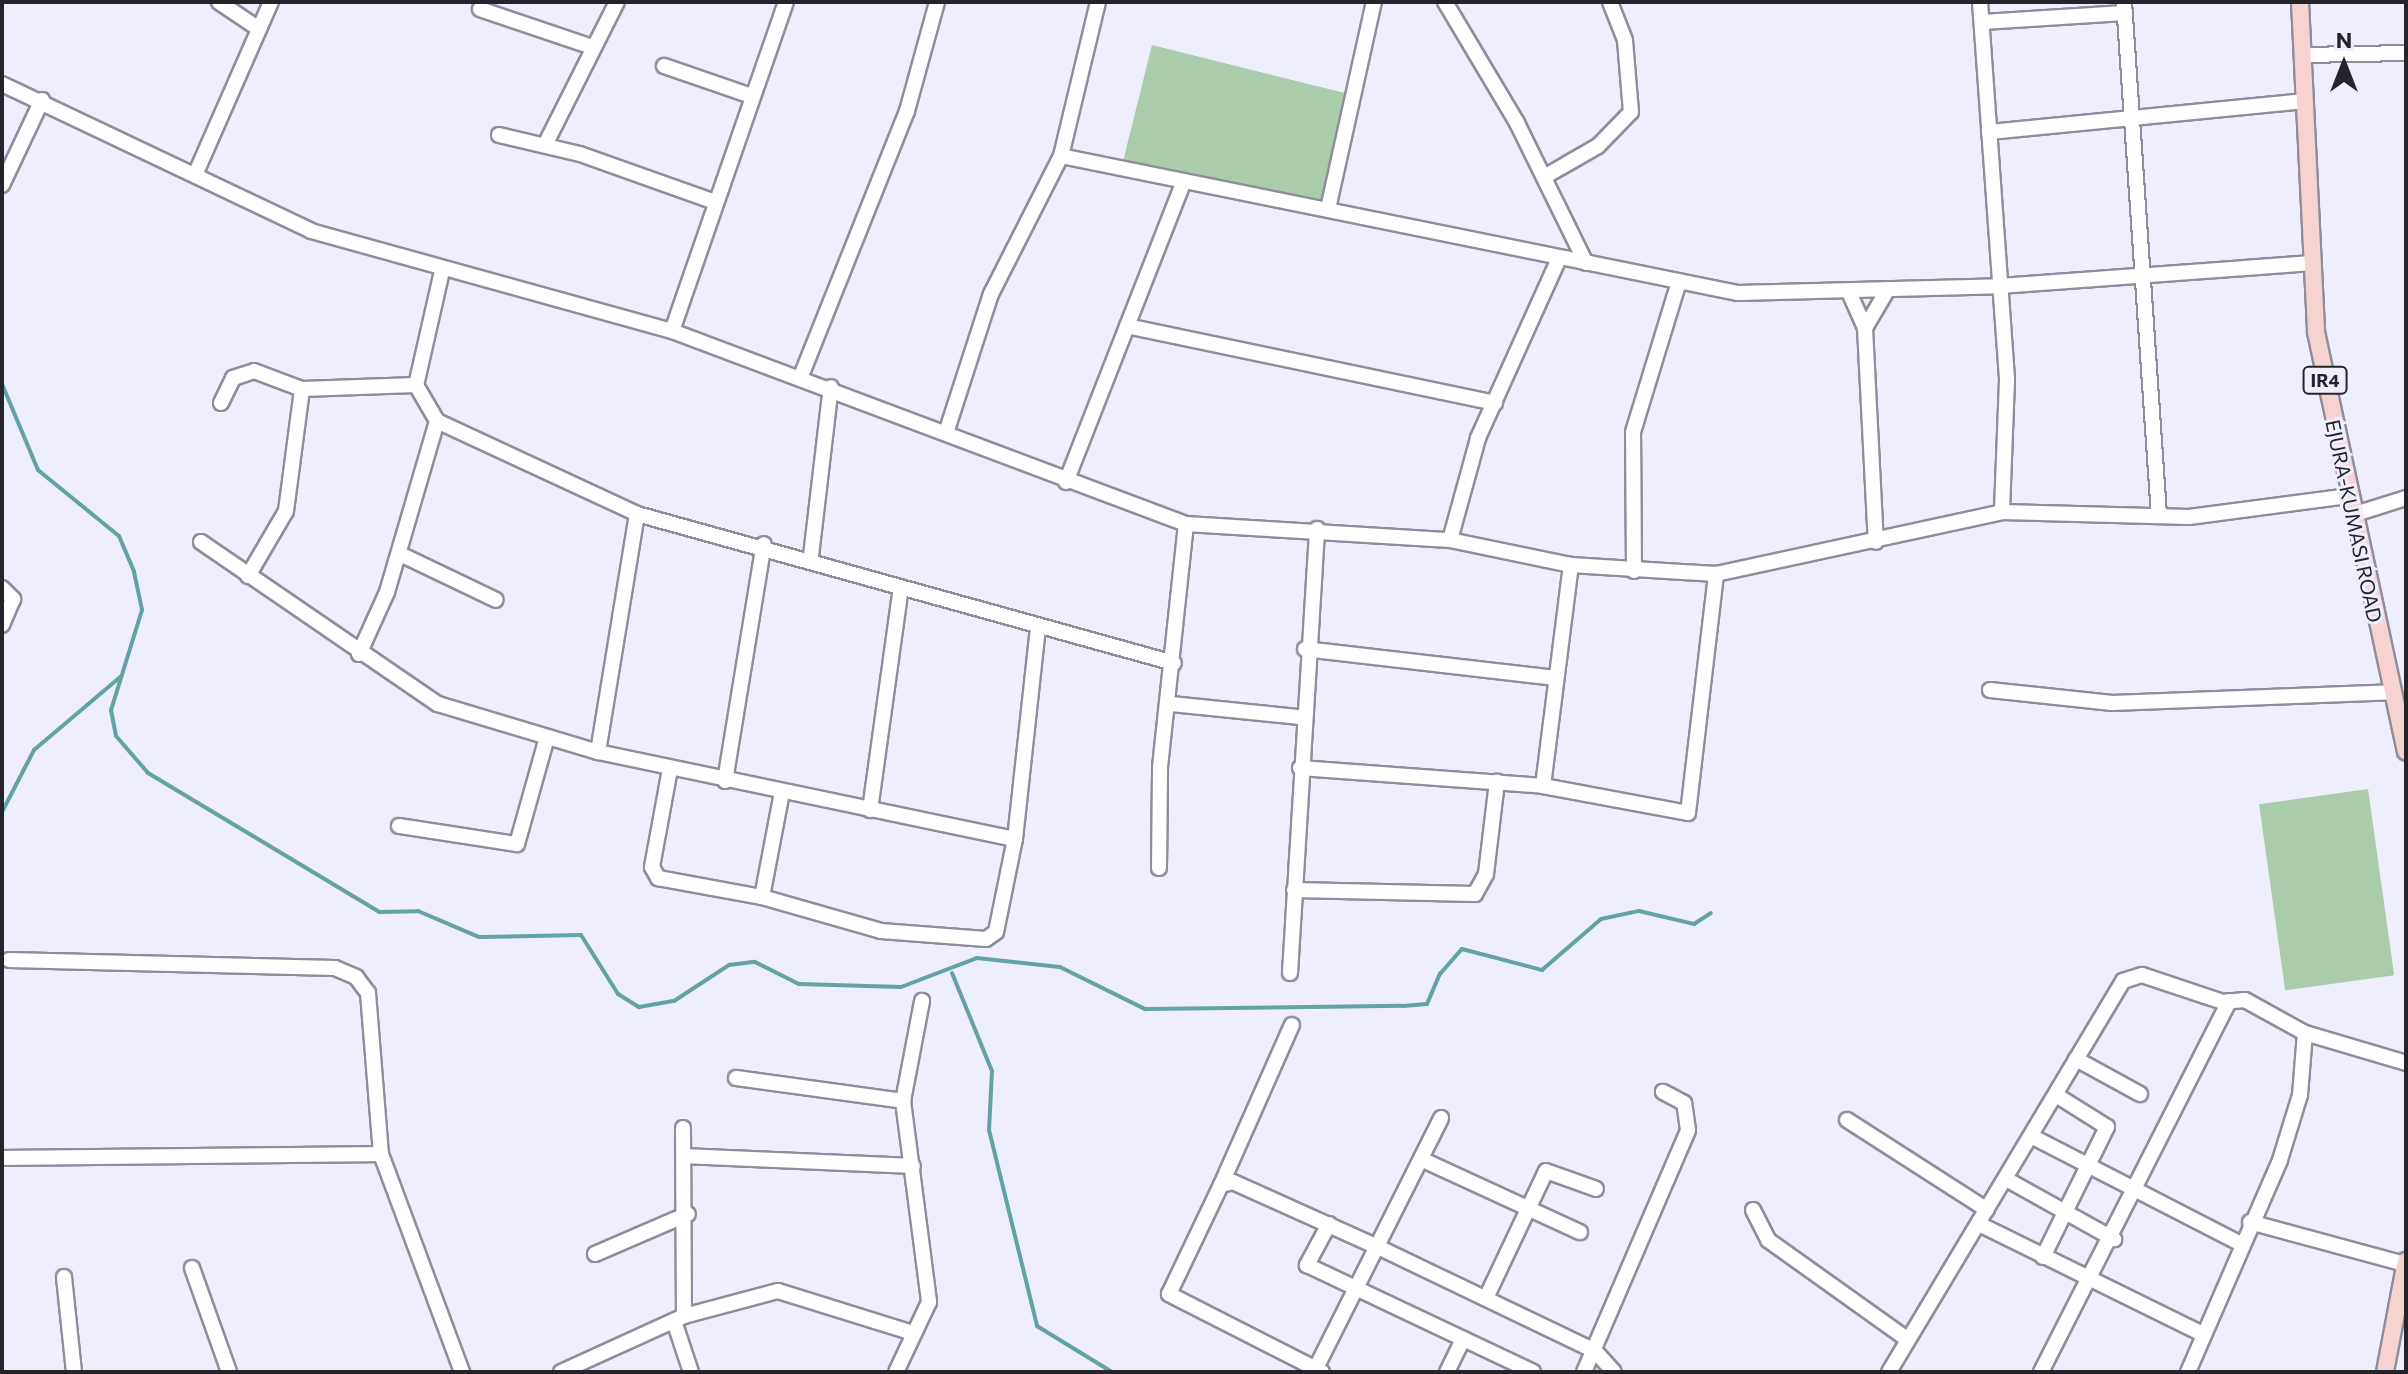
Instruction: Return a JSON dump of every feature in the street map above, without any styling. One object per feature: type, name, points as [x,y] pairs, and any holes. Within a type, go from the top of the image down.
[{"type":"main road","name":"EJURA-KUMASI ROAD","points":[[2300,2],[2316,332],[2352,515],[2397,697],[2406,751]]},
{"type":"main road","points":[[2385,1372],[2406,1262]]},
{"type":"street","points":[[219,2],[259,29]]},
{"type":"street","points":[[195,175],[271,2]]},
{"type":"street","points":[[545,145],[617,2]]},
{"type":"street","points":[[672,331],[712,201],[786,2]]},
{"type":"street","points":[[801,376],[907,111],[937,2]]},
{"type":"street","points":[[946,433],[991,294],[1061,156],[1098,2]]},
{"type":"street","points":[[1328,209],[1374,2]]},
{"type":"street","points":[[1445,2],[1544,177],[1586,263]]},
{"type":"street","points":[[1544,177],[1598,146],[1631,112],[1625,40],[1610,2]]},
{"type":"street","points":[[1980,2],[2007,393],[2002,512]]},
{"type":"street","points":[[1982,22],[2124,8],[2130,116],[2146,277],[2159,516]]},
{"type":"street","points":[[480,9],[592,47]]},
{"type":"street","points":[[2303,55],[2406,53]]},
{"type":"street","points":[[664,66],[751,96]]},
{"type":"street","points":[[2,84],[42,100],[311,231],[442,271],[672,331],[831,387],[1066,482],[1186,524],[1317,529],[1450,540],[1571,565],[1716,574],[1876,542],[2002,512],[2159,516],[2348,496]]},
{"type":"street","points":[[2,185],[42,100]]},
{"type":"street","points":[[1989,132],[2303,101]]},
{"type":"street","points":[[499,135],[545,145],[712,201]]},
{"type":"street","points":[[1061,156],[1183,184],[1328,209],[1678,285],[1738,293],[2000,286],[2312,263]]},
{"type":"street","points":[[1066,482],[1183,184]]},
{"type":"street","points":[[1450,540],[1495,403],[1559,259]]},
{"type":"street","points":[[442,271],[416,385],[437,421],[637,514],[811,556],[901,588],[1174,663]]},
{"type":"street","points":[[1634,571],[1633,432],[1678,285]]},
{"type":"street","points":[[1865,328],[1888,289]]},
{"type":"street","points":[[1849,292],[1865,328],[1876,542]]},
{"type":"street","points":[[1127,326],[1495,403]]},
{"type":"street","points":[[221,403],[233,378],[254,371],[302,389],[416,385]]},
{"type":"street","points":[[811,556],[831,387]]},
{"type":"street","points":[[248,576],[286,511],[302,389]]},
{"type":"street","points":[[359,654],[400,554],[437,421]]},
{"type":"street","points":[[2352,515],[2406,498]]},
{"type":"street","points":[[598,752],[637,514]]},
{"type":"street","points":[[1159,868],[1160,767],[1171,704],[1186,524]]},
{"type":"street","points":[[1290,973],[1300,717],[1317,529]]},
{"type":"street","points":[[201,542],[359,654],[438,704],[598,752],[670,769],[1015,839]]},
{"type":"street","points":[[725,781],[764,544]]},
{"type":"street","points":[[400,554],[496,600]]},
{"type":"street","points":[[1543,786],[1571,565]]},
{"type":"street","points":[[1300,768],[1543,786],[1688,813],[1716,574]]},
{"type":"street","points":[[2,588],[13,599],[2,625]]},
{"type":"street","points":[[870,810],[901,588]]},
{"type":"street","points":[[670,769],[652,874],[762,897],[881,931],[986,939],[996,932],[1015,839],[1038,628]]},
{"type":"street","points":[[1305,649],[1555,678]]},
{"type":"street","points":[[1990,690],[2112,703],[2397,697]]},
{"type":"street","points":[[1171,704],[1300,717]]},
{"type":"street","points":[[399,826],[517,844],[547,737]]},
{"type":"street","points":[[1294,890],[1475,894],[1486,874],[1497,782]]},
{"type":"street","points":[[762,897],[782,792]]},
{"type":"street","points":[[9,960],[335,968],[356,977],[368,993],[381,1154],[462,1372]]},
{"type":"street","points":[[1889,1372],[2076,1059],[2132,977],[2229,1001],[2245,1000],[2305,1033],[2406,1063]]},
{"type":"street","points":[[896,1372],[913,1333],[926,1319],[929,1302],[903,1101],[922,1001]]},
{"type":"street","points":[[2041,1372],[2136,1196],[2229,1001]]},
{"type":"street","points":[[1292,1025],[1169,1294],[1317,1371],[1355,1289],[1380,1248],[1441,1118]]},
{"type":"street","points":[[2188,1372],[2300,1095],[2305,1033]]},
{"type":"street","points":[[2076,1059],[2140,1094]]},
{"type":"street","points":[[736,1078],[903,1101]]},
{"type":"street","points":[[1584,1372],[1688,1130],[1684,1103],[1663,1092]]},
{"type":"street","points":[[2043,1257],[2088,1170],[2106,1124],[2056,1095]]},
{"type":"street","points":[[1847,1120],[1987,1210]]},
{"type":"street","points":[[683,1128],[688,1214],[679,1319],[691,1372]]},
{"type":"street","points":[[2031,1136],[2136,1196],[2241,1244]]},
{"type":"street","points":[[2,1158],[381,1154]]},
{"type":"street","points":[[684,1156],[913,1166]]},
{"type":"street","points":[[1421,1159],[1580,1232]]},
{"type":"street","points":[[1486,1298],[1548,1169],[1596,1189]]},
{"type":"street","points":[[2006,1179],[2114,1239]]},
{"type":"street","points":[[1221,1185],[1233,1182],[1486,1298],[1595,1351],[1614,1372]]},
{"type":"street","points":[[1753,1210],[1768,1240],[1907,1339]]},
{"type":"street","points":[[595,1254],[688,1214]]},
{"type":"street","points":[[2250,1222],[2406,1262]]},
{"type":"street","points":[[1329,1224],[1307,1265],[1533,1372]]},
{"type":"street","points":[[1979,1224],[2203,1334]]},
{"type":"street","points":[[192,1268],[229,1372]]},
{"type":"street","points":[[64,1277],[74,1372]]},
{"type":"street","points":[[561,1372],[679,1319],[778,1291],[913,1333]]},
{"type":"street","points":[[1447,1372],[1463,1339]]},
{"type":"green space","points":[[1152,45],[1350,94],[1320,213],[1122,163]]},
{"type":"green space","points":[[2368,789],[2394,975],[2285,990],[2259,804]]},
{"type":"waterway","points":[[2,384],[38,470],[119,536],[134,572],[142,610],[111,710],[116,736],[148,773],[379,912],[418,911],[479,937],[581,935],[618,994],[639,1007],[674,1001],[729,965],[755,962],[799,984],[901,987],[977,958],[1060,967],[1145,1009],[1427,1004],[1440,974],[1462,949],[1542,970],[1601,919],[1639,911],[1694,924],[1711,913]]},
{"type":"waterway","points":[[2,812],[34,750],[120,677]]},
{"type":"waterway","points":[[952,973],[992,1071],[989,1130],[1037,1326],[1112,1372]]}]
